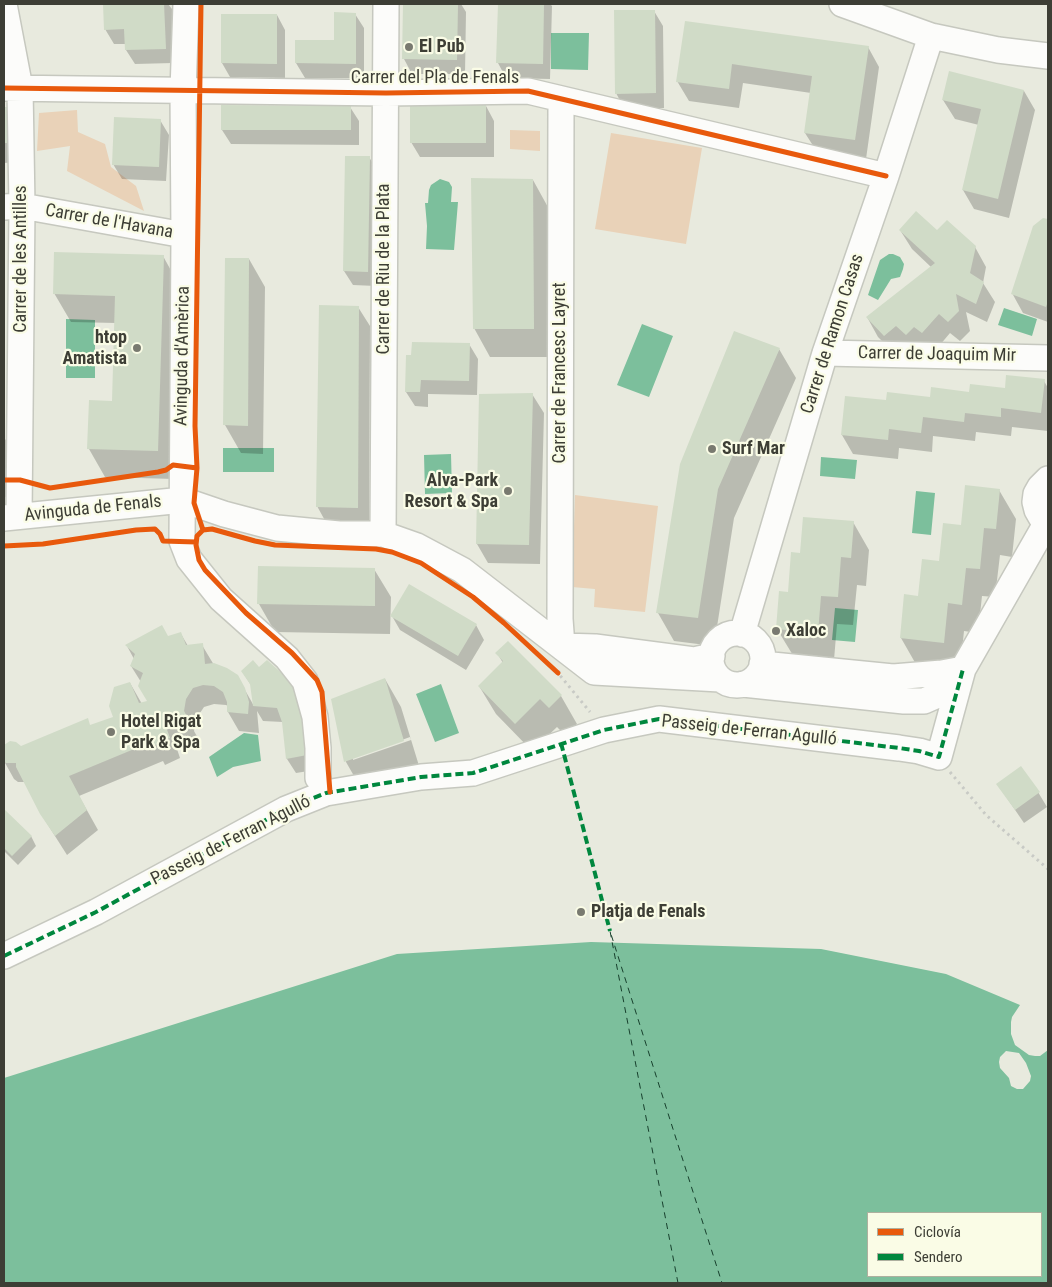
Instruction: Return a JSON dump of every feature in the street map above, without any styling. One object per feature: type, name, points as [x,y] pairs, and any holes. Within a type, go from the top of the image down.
[{"type":"street","name":"Carrer de les Antilles","points":[[4,4],[12,88],[12,517]]},
{"type":"street","name":"Avinguda d'Amèrica","points":[[186,4],[183,90],[182,541],[189,559],[221,599],[287,658],[305,682],[315,717],[318,778]]},
{"type":"street","name":"Carrer de Riu de la Plata","points":[[382,534],[386,4]]},
{"type":"street","points":[[842,4],[931,36],[998,50],[1048,56]]},
{"type":"street","name":"Carrer de Ramon Casas","points":[[742,634],[825,352],[886,176],[931,36]]},
{"type":"street","name":"Carrer del Pla de Fenals","points":[[12,88],[386,93],[528,91],[886,176]]},
{"type":"street","name":"Carrer de Francesc Layret","points":[[561,100],[561,660]]},
{"type":"street","name":"Carrer de l'Havana","points":[[13,207],[184,235]]},
{"type":"street","name":"Carrer de Joaquim Mir","points":[[825,352],[1048,358]]},
{"type":"street","points":[[183,500],[224,514],[277,528],[339,534],[382,534],[417,546],[462,570],[537,630],[561,660],[594,672],[732,682],[904,701],[924,700],[940,694],[963,669],[1048,523],[1037,510],[1035,502],[1036,494],[1048,479]]},
{"type":"street","name":"Avinguda de Fenals","points":[[12,517],[183,500]]},
{"type":"street","points":[[729,634],[742,634],[751,637],[759,645],[763,659],[762,664],[760,671],[753,680],[732,682],[714,671],[712,663],[713,650],[719,640],[729,634]]},
{"type":"street","points":[[561,660],[595,647],[694,660],[712,656]]},
{"type":"street","points":[[762,664],[893,677],[942,673],[963,669]]},
{"type":"street","points":[[939,758],[963,669]]},
{"type":"street","name":"Passeig de Ferran Agulló","points":[[4,956],[96,912],[286,809],[326,793],[421,777],[472,773],[604,730],[659,719],[899,748],[919,751],[939,758]]},
{"type":"path","points":[[561,660],[604,730]]},
{"type":"path","points":[[939,758],[986,815],[1048,869]]},
{"type":"shaded area","points":[[551,33],[589,33],[588,70],[551,69]]},
{"type":"shaded area","points":[[77,110],[78,132],[105,144],[111,167],[136,186],[144,211],[67,171],[70,146],[37,151],[39,113]]},
{"type":"shaded area","points":[[510,130],[540,131],[540,151],[510,149]]},
{"type":"shaded area","points":[[611,133],[702,148],[686,244],[595,229]]},
{"type":"shaded area","points":[[440,179],[449,182],[452,187],[451,202],[458,202],[454,250],[426,249],[425,203],[428,203],[431,185]]},
{"type":"shaded area","points":[[889,254],[900,257],[904,264],[903,269],[900,277],[891,279],[878,300],[868,295],[880,260]]},
{"type":"shaded area","points":[[1004,308],[1037,319],[1032,336],[998,325]]},
{"type":"shaded area","points":[[66,319],[95,320],[95,378],[66,378]]},
{"type":"shaded area","points":[[642,324],[673,336],[649,397],[617,385]]},
{"type":"shaded area","points":[[223,448],[274,448],[274,472],[223,472]]},
{"type":"shaded area","points":[[451,454],[452,493],[425,494],[424,455]]},
{"type":"shaded area","points":[[821,457],[857,460],[855,479],[820,476]]},
{"type":"shaded area","points":[[916,491],[935,493],[931,535],[912,533]]},
{"type":"shaded area","points":[[575,495],[658,506],[645,612],[594,607],[595,589],[572,587]]},
{"type":"shaded area","points":[[835,608],[858,610],[855,642],[832,640]]},
{"type":"shaded area","points":[[441,684],[459,733],[435,742],[416,694]]},
{"type":"shaded area","points":[[244,733],[258,735],[261,761],[233,767],[217,777],[209,757]]},
{"type":"shaded area","points":[[591,942],[821,949],[946,974],[1020,1005],[1011,1022],[1011,1034],[1015,1045],[1029,1055],[1035,1056],[1040,1056],[1048,1050],[1048,1283],[4,1283],[4,1078],[397,954]],"holes":[[[1006,1051],[1019,1053],[1026,1063],[1031,1076],[1030,1081],[1023,1089],[1011,1086],[1009,1078],[1000,1068],[999,1062],[1000,1057]]]},
{"type":"building","points":[[103,4],[164,4],[166,49],[125,50],[124,29],[104,30]]},
{"type":"building","points":[[403,4],[458,4],[457,60],[402,59]]},
{"type":"building","points":[[498,4],[544,4],[543,64],[496,63]]},
{"type":"building","points":[[614,10],[655,10],[656,93],[615,94]]},
{"type":"building","points":[[334,12],[356,13],[356,64],[295,63],[295,40],[334,40]]},
{"type":"building","points":[[221,14],[277,14],[277,64],[221,63]]},
{"type":"building","points":[[685,21],[869,46],[855,140],[804,133],[812,76],[732,64],[729,89],[676,82]]},
{"type":"building","points":[[949,71],[1024,90],[998,199],[962,190],[981,109],[942,100]]},
{"type":"building","points":[[221,105],[351,106],[351,130],[221,130]]},
{"type":"building","points":[[410,105],[486,105],[486,143],[410,143]]},
{"type":"building","points":[[4,107],[7,107],[8,143],[4,143]]},
{"type":"building","points":[[114,117],[161,119],[159,167],[112,165]]},
{"type":"building","points":[[345,156],[370,156],[368,272],[343,271]]},
{"type":"building","points":[[471,178],[533,179],[534,329],[473,329]]},
{"type":"building","points":[[916,211],[937,230],[947,220],[976,246],[970,273],[984,282],[976,304],[956,294],[959,311],[948,322],[939,314],[922,333],[914,327],[906,335],[896,326],[884,336],[866,317],[935,263],[899,230]]},
{"type":"building","points":[[1043,218],[1048,219],[1048,301],[1046,307],[1011,294],[1033,226]]},
{"type":"building","name":"htop Amatista","points":[[54,252],[164,255],[158,451],[87,449],[89,400],[112,401],[115,296],[53,294]]},
{"type":"building","points":[[225,258],[249,258],[248,426],[223,425]]},
{"type":"building","points":[[319,305],[359,306],[358,508],[316,507]]},
{"type":"building","points":[[734,331],[780,348],[718,489],[698,618],[656,613],[680,464]]},
{"type":"building","points":[[412,342],[470,343],[469,381],[421,380],[420,392],[405,392],[406,355],[411,355]]},
{"type":"building","points":[[1006,375],[1045,379],[1041,413],[1001,408],[1001,417],[965,413],[964,422],[923,417],[921,433],[889,429],[888,440],[841,435],[845,396],[886,400],[887,392],[930,397],[931,387],[969,392],[970,384],[1005,388]]},
{"type":"building","points":[[533,393],[529,545],[476,544],[479,394]]},
{"type":"building","points":[[965,485],[1000,489],[996,529],[984,528],[980,569],[966,568],[962,605],[948,603],[944,643],[900,638],[904,594],[918,596],[922,559],[939,561],[943,523],[961,525]]},
{"type":"building","points":[[803,517],[854,521],[851,558],[841,557],[838,597],[821,596],[818,633],[776,629],[779,591],[788,592],[791,552],[800,553]]},
{"type":"building","points":[[258,566],[375,568],[375,606],[257,604]]},
{"type":"building","points":[[409,584],[477,624],[458,656],[390,616]]},
{"type":"building","name":"Hotel Rigat Park & Spa","points":[[162,625],[168,636],[181,632],[186,645],[203,643],[205,664],[214,663],[238,675],[245,688],[249,702],[248,714],[227,712],[227,702],[223,692],[214,686],[203,685],[193,688],[186,699],[184,711],[189,720],[166,727],[170,738],[153,746],[151,742],[69,776],[87,810],[55,836],[40,814],[16,767],[16,763],[4,762],[4,745],[10,741],[16,742],[21,746],[88,718],[90,725],[113,717],[109,706],[114,687],[130,682],[139,703],[147,701],[138,686],[143,673],[130,666],[135,654],[125,645]]},
{"type":"building","points":[[508,641],[562,695],[549,708],[540,699],[515,724],[478,686],[503,661],[495,653]]},
{"type":"building","points":[[253,660],[259,667],[267,660],[294,684],[301,693],[307,755],[286,759],[282,722],[277,708],[253,706],[250,684],[241,671]]},
{"type":"building","points":[[385,678],[404,741],[344,762],[331,699]]},
{"type":"building","points":[[1021,766],[1040,792],[1015,810],[996,784]]},
{"type":"building","points":[[4,809],[32,836],[12,856],[4,848]]},
{"type":"ferry route","points":[[678,1283],[610,931],[722,1283]]},
{"type":"marked path","points":[[4,956],[96,912],[286,809],[326,793],[421,777],[473,773],[604,730],[659,719],[899,748],[939,757],[963,669]]},
{"type":"marked path","points":[[561,743],[610,931]]},
{"type":"cycle path","points":[[201,4],[195,426],[197,468],[194,503],[203,530]]},
{"type":"cycle path","points":[[4,88],[386,93],[528,91],[886,176]]},
{"type":"cycle path","points":[[4,480],[20,480],[50,488],[158,472],[166,470],[173,465],[197,468]]},
{"type":"cycle path","points":[[4,546],[43,544],[136,530],[155,529],[163,541],[196,542]]},
{"type":"cycle path","points":[[330,792],[322,692],[317,680],[292,653],[246,613],[205,570],[199,560],[196,545],[197,536],[203,530],[212,529],[275,545],[376,549],[392,552],[421,563],[473,597],[558,673]]},
{"type":"place","name":"El Pub","points":[[409,47]]},
{"type":"place","name":"htop Amatista","points":[[137,348]]},
{"type":"place","name":"Surf Mar","points":[[712,449]]},
{"type":"place","name":"Alva-Park Resort & Spa","points":[[508,491]]},
{"type":"place","name":"Xaloc","points":[[776,631]]},
{"type":"place","name":"Hotel Rigat Park & Spa","points":[[111,732]]},
{"type":"place","name":"Platja de Fenals","points":[[581,912]]}]
